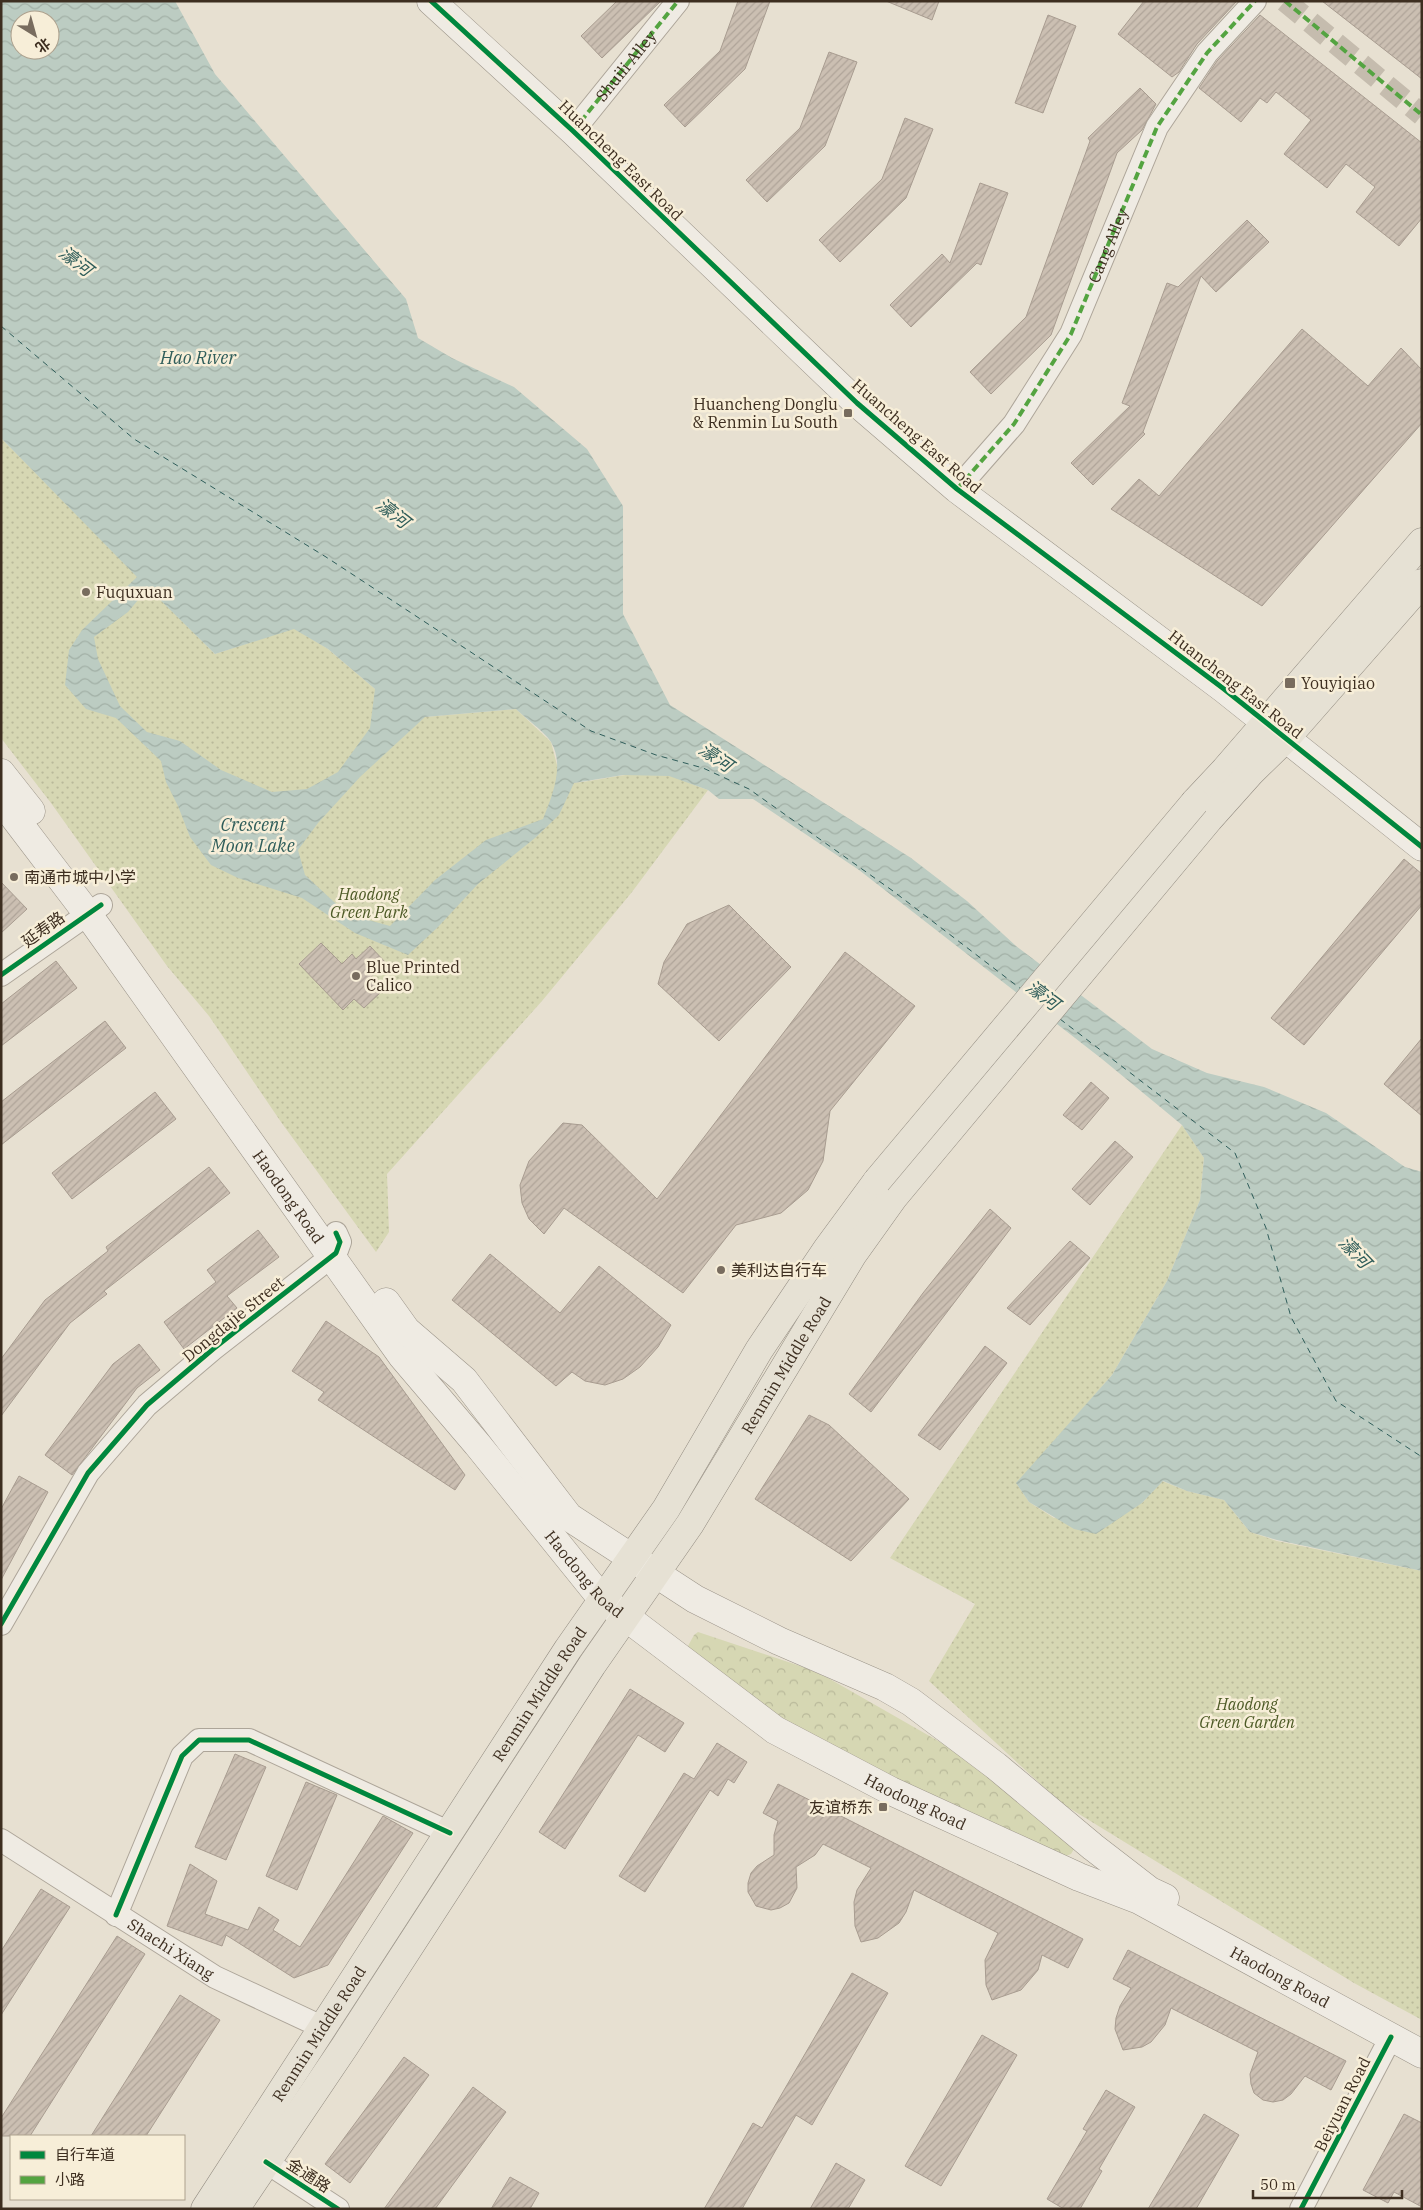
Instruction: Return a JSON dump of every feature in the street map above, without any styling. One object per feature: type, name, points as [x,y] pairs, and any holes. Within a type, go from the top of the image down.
[{"type":"main road","name":"Huancheng East Road","points":[[432,1],[574,131],[857,403],[957,489],[1276,730],[1422,847]]},
{"type":"main road","points":[[1276,730],[1422,542]]},
{"type":"main road","points":[[885,1189],[1202,811],[1276,730],[1422,583]]},
{"type":"main road","name":"Haodong Road","points":[[1,773],[94,909],[333,1245],[402,1356],[477,1444],[602,1599],[775,1730],[891,1791],[1079,1877],[1138,1900],[1422,2054]]},
{"type":"main road","name":"Haodong Road","points":[[1,800],[94,909]]},
{"type":"main road","name":"Renmin Middle Road","points":[[204,2209],[324,2028],[602,1599],[666,1509],[759,1350],[827,1249],[885,1189]]},
{"type":"main road","name":"Renmin Middle Road","points":[[235,2209],[345,2046],[625,1618],[690,1524],[853,1254],[885,1189]]},
{"type":"main road","name":"Haodong Road","points":[[333,1245],[406,1330],[464,1380],[569,1517],[695,1599],[779,1641],[885,1687],[911,1702],[996,1766],[1093,1847],[1150,1890],[1422,2036]]},
{"type":"street","name":"Shuili Alley","points":[[574,131],[678,1]]},
{"type":"street","name":"Cang Alley","points":[[957,489],[1014,424],[1070,334],[1156,127],[1207,53],[1255,1]]},
{"type":"street","name":"延寿路","points":[[1,975],[94,909]]},
{"type":"street","name":"Dongdajie Street","points":[[1,1624],[88,1473],[147,1405],[333,1245]]},
{"type":"street","points":[[116,1915],[182,1756],[199,1740],[249,1740],[450,1833]]},
{"type":"street","name":"Shachi Xiang","points":[[1,1840],[215,1977],[324,2028]]},
{"type":"street","name":"Beiyuan Road","points":[[1301,2209],[1391,2037]]},
{"type":"street","name":"金通路","points":[[266,2162],[338,2209]]},
{"type":"green space","name":"Haodong Green Park","points":[[1,438],[215,654],[294,628],[328,649],[375,689],[425,717],[516,709],[551,742],[557,765],[574,783],[647,773],[671,776],[708,790],[632,892],[542,1001],[387,1174],[389,1232],[376,1252],[281,1122],[209,1016],[167,966],[51,803],[1,738]]},
{"type":"green space","name":"Haodong Green Garden","points":[[1182,1125],[1204,1158],[1200,1200],[1167,1281],[1112,1375],[1017,1484],[1029,1502],[1054,1518],[1142,1503],[1162,1481],[1187,1491],[1224,1500],[1250,1532],[1277,1541],[1422,1571],[1422,2020],[1354,1983],[1061,1803],[929,1681],[975,1604],[890,1558]]},
{"type":"green space","points":[[698,1632],[806,1668],[828,1678],[982,1766],[1074,1849],[1071,1854],[1066,1856],[998,1829],[793,1727],[689,1649],[688,1646],[694,1635]]},
{"type":"water","name":"Hao River","points":[[1,1],[175,1],[215,74],[406,299],[418,338],[452,358],[514,387],[587,449],[623,506],[623,614],[670,705],[911,858],[967,901],[1016,946],[1152,1049],[1207,1073],[1264,1087],[1326,1113],[1405,1167],[1422,1172],[1422,1571],[1277,1540],[1250,1532],[1224,1500],[1187,1491],[1163,1481],[1142,1503],[1096,1534],[1074,1529],[1029,1502],[1016,1483],[1112,1375],[1167,1281],[1200,1200],[1204,1158],[1182,1125],[1102,1059],[859,870],[753,799],[719,799],[708,790],[669,776],[623,775],[574,783],[559,815],[535,838],[478,884],[438,927],[408,955],[355,933],[302,898],[238,878],[211,865],[190,837],[166,782],[161,761],[116,718],[86,709],[65,685],[69,650],[82,630],[137,577],[1,438]],"holes":[[[148,588],[215,654],[294,629],[328,649],[375,689],[370,728],[338,772],[307,789],[272,792],[221,770],[180,741],[147,732],[120,706],[98,659],[94,637],[128,612]],[[516,709],[548,738],[555,751],[557,761],[556,781],[543,819],[486,840],[435,880],[390,926],[347,914],[305,875],[298,850],[318,823],[360,777],[425,717]]]},
{"type":"building","points":[[617,1],[661,1],[602,58],[581,36]]},
{"type":"building","points":[[738,1],[770,1],[745,69],[685,127],[664,105],[720,51]]},
{"type":"building","points":[[886,1],[939,1],[932,20]]},
{"type":"building","points":[[1144,1],[1237,1],[1197,44],[1179,72],[1172,77],[1118,34]]},
{"type":"building","points":[[1322,1],[1422,1],[1422,79]]},
{"type":"building","points":[[1048,15],[1076,26],[1043,113],[1015,103]]},
{"type":"building","points":[[1260,15],[1422,143],[1422,218],[1399,246],[1356,212],[1375,187],[1346,164],[1327,188],[1284,154],[1311,120],[1276,92],[1267,103],[1260,98],[1241,122],[1199,88],[1217,61]]},
{"type":"building","points":[[829,52],[857,62],[825,146],[767,202],[746,180],[800,128]]},
{"type":"building","points":[[1140,88],[1156,104],[1142,130],[1117,153],[1051,335],[991,394],[970,372],[1026,317],[1090,141],[1088,138]]},
{"type":"building","points":[[905,118],[933,129],[906,198],[840,262],[819,240],[882,179]]},
{"type":"building","points":[[980,183],[1008,193],[981,265],[977,263],[911,327],[890,305],[942,254],[950,263]]},
{"type":"building","points":[[1247,220],[1269,242],[1216,292],[1201,276],[1143,432],[1145,434],[1093,485],[1071,463],[1130,406],[1122,403],[1167,283],[1178,287]]},
{"type":"building","points":[[1302,329],[1368,386],[1401,348],[1422,370],[1422,423],[1262,606],[1111,509],[1139,479],[1159,496]]},
{"type":"building","points":[[1404,859],[1422,874],[1422,905],[1304,1045],[1271,1018]]},
{"type":"building","points":[[1,882],[27,909],[1,933]]},
{"type":"building","points":[[729,905],[791,967],[719,1041],[658,984],[664,962],[687,924]]},
{"type":"building","name":"Blue Printed Calico","points":[[321,943],[342,964],[352,954],[356,959],[370,946],[386,963],[369,979],[381,992],[364,1008],[354,999],[343,1010],[299,964]]},
{"type":"building","points":[[845,952],[915,1006],[830,1111],[823,1161],[808,1190],[781,1213],[736,1225],[683,1293],[564,1208],[544,1234],[529,1219],[522,1203],[520,1185],[529,1161],[563,1123],[582,1125],[657,1199]]},
{"type":"building","points":[[56,961],[77,988],[1,1046],[1,1004]]},
{"type":"building","points":[[105,1021],[126,1048],[1,1145],[1,1102]]},
{"type":"building","points":[[1422,1038],[1422,1116],[1384,1084]]},
{"type":"building","points":[[1091,1082],[1109,1098],[1082,1130],[1063,1115]]},
{"type":"building","points":[[155,1092],[176,1119],[72,1199],[52,1173]]},
{"type":"building","points":[[1115,1141],[1133,1157],[1090,1205],[1072,1189]]},
{"type":"building","points":[[209,1167],[230,1193],[104,1291],[107,1294],[70,1323],[1,1416],[1,1359],[45,1300],[108,1251],[106,1247]]},
{"type":"building","points":[[990,1209],[1011,1228],[871,1412],[849,1394],[923,1293]]},
{"type":"building","points":[[258,1230],[279,1257],[227,1296],[237,1308],[184,1349],[164,1322],[216,1282],[207,1270]]},
{"type":"building","points":[[1070,1241],[1090,1258],[1030,1325],[1007,1308]]},
{"type":"building","points":[[490,1254],[560,1313],[599,1266],[671,1325],[658,1347],[640,1367],[623,1379],[605,1385],[585,1381],[572,1372],[556,1386],[452,1300]]},
{"type":"building","points":[[326,1321],[379,1357],[465,1475],[455,1490],[318,1400],[324,1392],[292,1371]]},
{"type":"building","points":[[139,1344],[160,1370],[137,1388],[72,1475],[45,1455],[113,1364]]},
{"type":"building","points":[[985,1346],[1007,1363],[940,1450],[918,1435]]},
{"type":"building","points":[[809,1415],[829,1425],[909,1499],[851,1561],[755,1499]]},
{"type":"building","points":[[19,1476],[48,1492],[1,1580],[1,1509]]},
{"type":"building","points":[[630,1689],[684,1723],[665,1752],[638,1735],[565,1849],[539,1832]]},
{"type":"building","points":[[717,1743],[747,1762],[734,1783],[728,1779],[718,1796],[710,1790],[645,1892],[619,1876],[684,1773],[694,1779]]},
{"type":"building","points":[[235,1754],[266,1767],[226,1860],[195,1847]]},
{"type":"building","points":[[306,1782],[337,1795],[297,1890],[266,1876]]},
{"type":"building","points":[[778,1784],[1083,1939],[1068,1968],[1042,1955],[1038,1970],[1021,1990],[992,2000],[986,1985],[985,1960],[998,1933],[914,1890],[906,1912],[899,1923],[878,1938],[861,1942],[855,1926],[854,1902],[857,1890],[871,1868],[823,1844],[815,1855],[796,1867],[797,1888],[789,1903],[771,1910],[756,1906],[748,1892],[748,1883],[751,1873],[757,1866],[774,1855],[774,1835],[778,1821],[763,1813]]},
{"type":"building","points":[[383,1816],[413,1833],[328,1965],[294,1978],[226,1935],[222,1946],[167,1926],[190,1864],[217,1881],[205,1914],[248,1930],[259,1907],[279,1920],[273,1930],[300,1947]]},
{"type":"building","points":[[41,1889],[70,1907],[1,2015],[1,1951]]},
{"type":"building","points":[[117,1936],[145,1954],[31,2135],[1,2136],[1,2118]]},
{"type":"building","points":[[1128,1950],[1346,2061],[1331,2090],[1305,2076],[1291,2094],[1283,2100],[1273,2102],[1263,2100],[1254,2093],[1251,2084],[1250,2074],[1258,2052],[1171,2008],[1165,2025],[1151,2042],[1142,2047],[1123,2050],[1115,2029],[1116,2018],[1120,2006],[1131,1988],[1113,1979]]},
{"type":"building","points":[[852,1973],[888,1993],[812,2125],[796,2115],[742,2209],[704,2209],[753,2123],[762,2128]]},
{"type":"building","points":[[180,1995],[220,2020],[147,2135],[92,2135]]},
{"type":"building","points":[[982,2035],[1017,2055],[941,2186],[905,2166]]},
{"type":"building","points":[[404,2057],[429,2075],[350,2183],[325,2164]]},
{"type":"building","points":[[473,2087],[506,2112],[435,2209],[384,2209]]},
{"type":"building","points":[[1106,2090],[1135,2107],[1099,2169],[1102,2171],[1080,2209],[1064,2209],[1047,2199],[1087,2131],[1083,2129]]},
{"type":"building","points":[[1204,2114],[1239,2135],[1196,2209],[1148,2209]]},
{"type":"building","points":[[1404,2114],[1422,2123],[1422,2207],[1394,2192],[1388,2203],[1363,2190]]},
{"type":"building","points":[[836,2163],[865,2180],[848,2209],[810,2209]]},
{"type":"building","points":[[510,2177],[539,2193],[530,2209],[491,2209]]},
{"type":"ferry route","points":[[1,326],[134,439],[326,557],[591,731],[656,755],[703,768],[749,789],[893,891],[1021,989]]},
{"type":"ferry route","points":[[1060,1019],[1235,1153],[1266,1228],[1291,1317],[1336,1401],[1422,1457]]},
{"type":"tunnel","points":[[1285,1],[1422,115]]},
{"type":"marked path","points":[[573,131],[678,1]]},
{"type":"marked path","points":[[957,489],[1014,424],[1071,334],[1157,127],[1207,53],[1255,1]]},
{"type":"marked path","points":[[1285,1],[1422,115]]},
{"type":"cycle path","points":[[431,1],[573,131],[857,403],[957,489],[1224,689],[1422,847]]},
{"type":"cycle path","points":[[1,975],[101,905]]},
{"type":"cycle path","points":[[1,1624],[88,1473],[147,1405],[213,1349],[336,1253],[340,1242],[336,1233]]},
{"type":"cycle path","points":[[116,1915],[182,1756],[199,1740],[249,1740],[450,1833]]},
{"type":"cycle path","points":[[1301,2209],[1391,2037]]},
{"type":"cycle path","points":[[266,2162],[338,2209]]},
{"type":"place","name":"Huancheng Donglu & Renmin Lu South","points":[[848,413]]},
{"type":"place","name":"Fuquxuan","points":[[86,592]]},
{"type":"place","name":"Youyiqiao","points":[[1290,683]]},
{"type":"place","name":"南通市城中小学","points":[[14,877]]},
{"type":"place","name":"Blue Printed Calico","points":[[356,976]]},
{"type":"place","name":"美利达自行车","points":[[721,1270]]},
{"type":"place","name":"友谊桥东","points":[[883,1807]]},
{"type":"water label","name":"濠河","points":[[76,261]]},
{"type":"water label","name":"濠河","points":[[393,513]]},
{"type":"water label","name":"濠河","points":[[716,757]]},
{"type":"water label","name":"Crescent Moon Lake","points":[[253,834]]},
{"type":"water label","name":"濠河","points":[[1043,995]]},
{"type":"water label","name":"濠河","points":[[1355,1252]]}]
